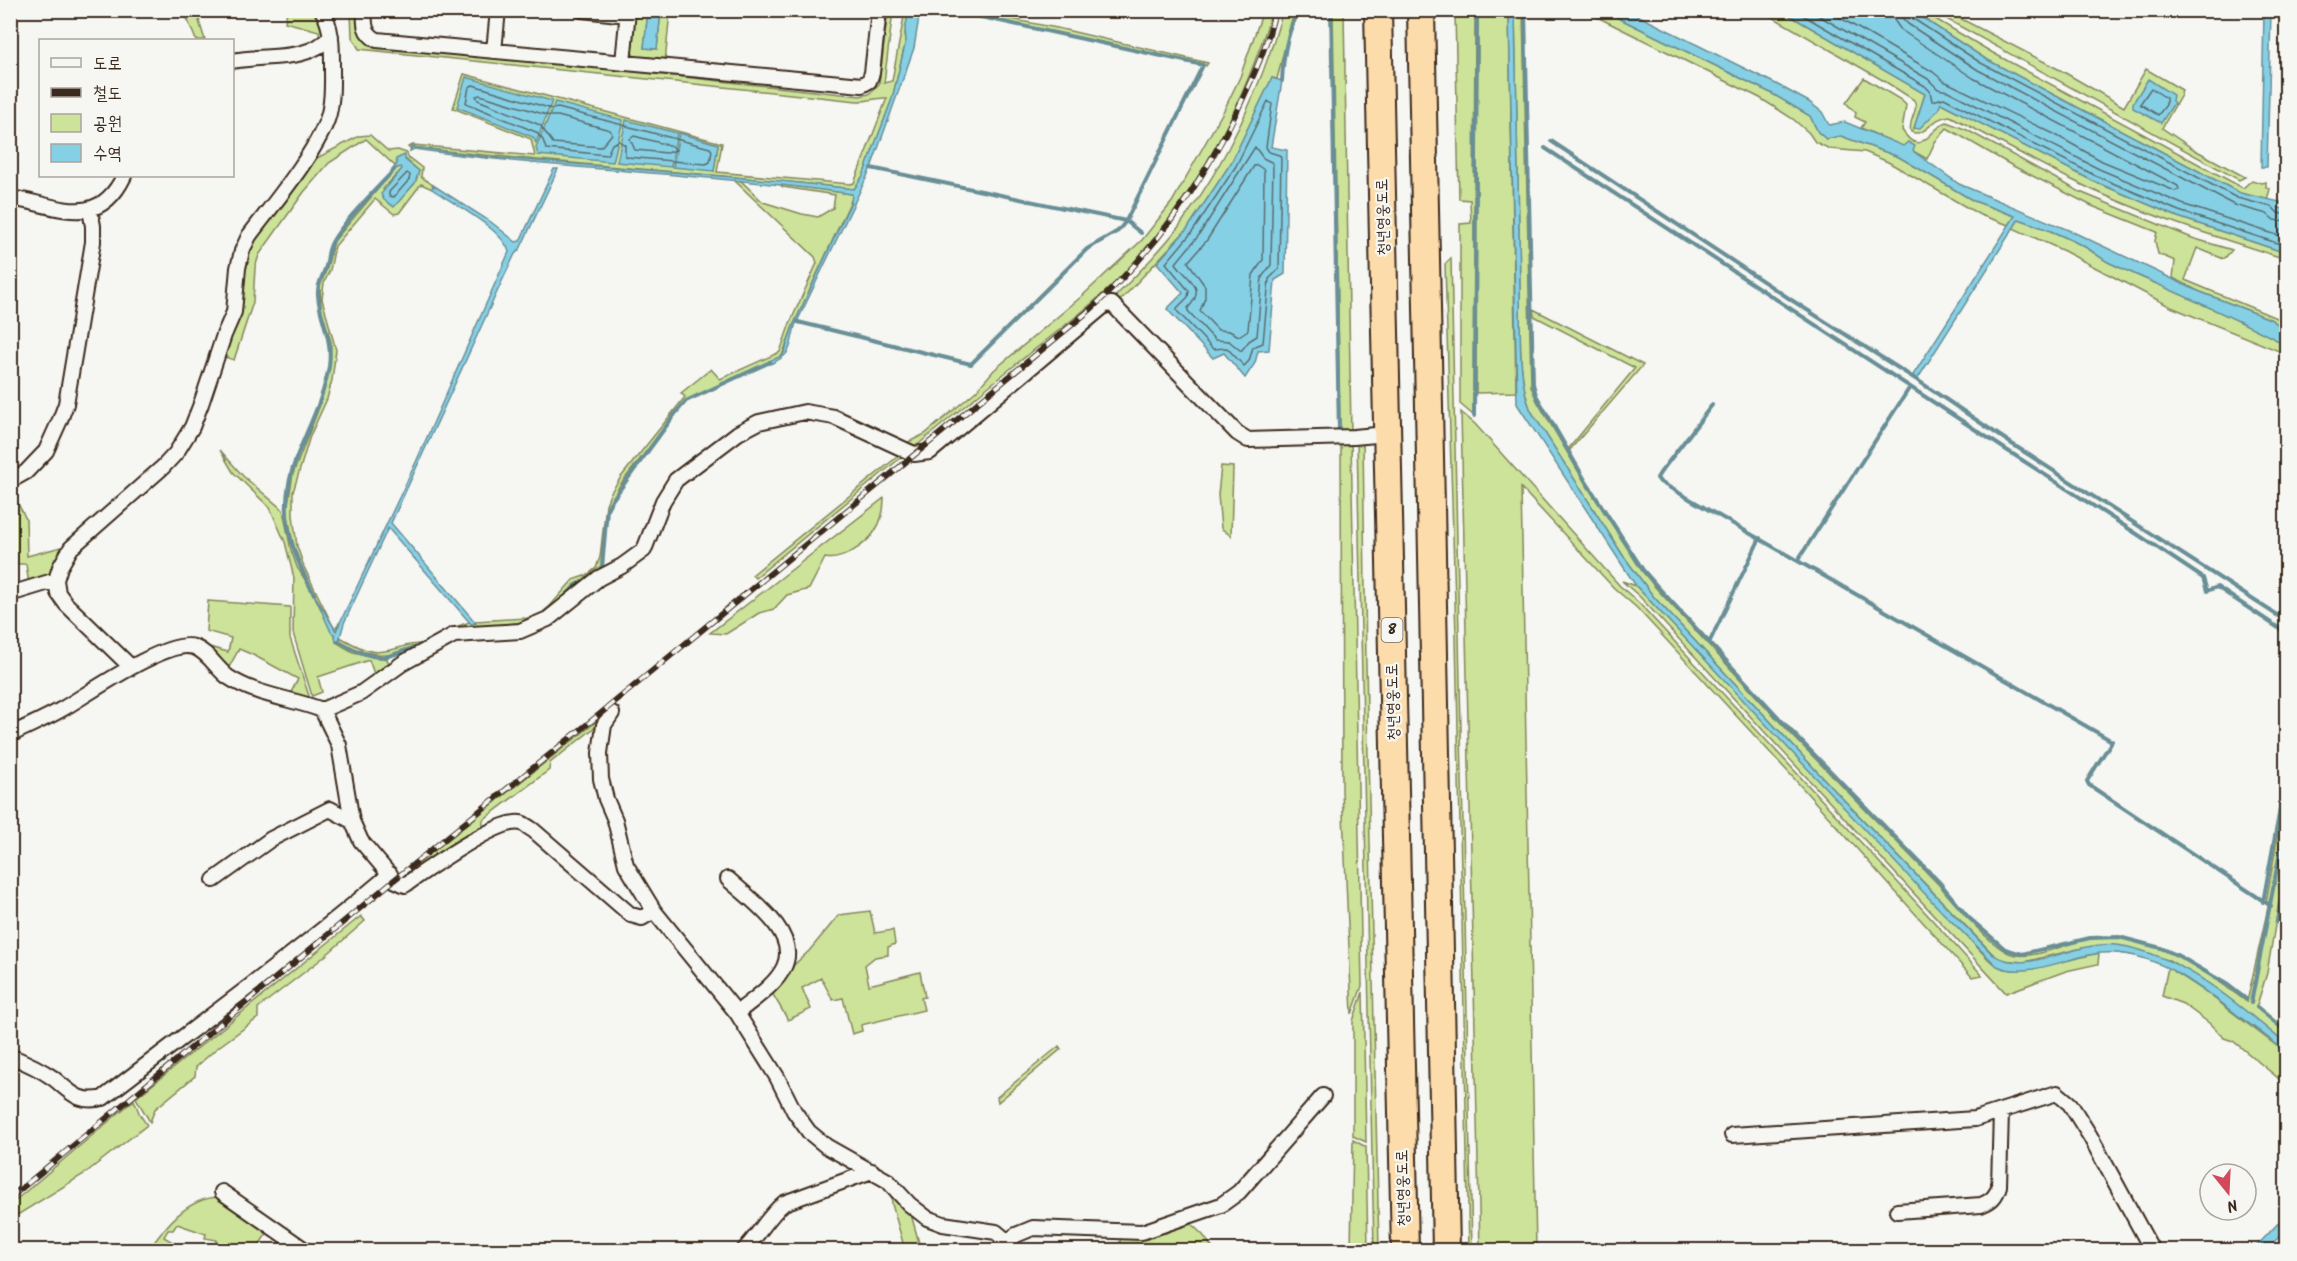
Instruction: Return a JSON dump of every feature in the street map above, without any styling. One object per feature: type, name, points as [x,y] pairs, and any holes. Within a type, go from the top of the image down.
[{"type":"highway","name":"청년영웅도로","points":[[1378,10],[1405,1251]]},
{"type":"highway","points":[[1421,10],[1446,1251]]},
{"type":"street","points":[[131,667],[66,604],[58,593],[56,580],[60,567],[71,549],[164,467],[176,453],[192,427],[234,312],[242,251],[249,236],[311,149],[326,121],[332,88],[331,36],[328,21],[322,10]]},
{"type":"street","points":[[365,10],[365,28],[369,36],[377,40],[862,85],[869,81],[872,74],[879,10]]},
{"type":"street","points":[[494,51],[498,10]]},
{"type":"street","points":[[582,10],[628,13],[623,63]]},
{"type":"street","points":[[234,61],[311,52],[324,45],[331,36]]},
{"type":"street","points":[[10,198],[27,200],[59,210],[90,210],[101,205],[123,177]]},
{"type":"street","points":[[10,481],[26,472],[46,451],[54,437],[66,404],[93,242],[90,210]]},
{"type":"street","points":[[10,735],[61,710],[131,667],[174,649],[192,646],[203,652],[227,676],[250,688],[280,700],[322,710],[361,693],[403,663],[454,635],[520,631],[548,620],[599,578],[622,566],[644,550],[663,501],[676,480],[738,433],[759,422],[805,412],[834,417],[914,454],[930,452],[1105,305],[1112,304],[1237,433],[1248,440],[1387,434]]},
{"type":"street","points":[[10,594],[56,580]]},
{"type":"street","points":[[322,710],[339,746],[352,821],[362,841],[394,880],[405,885],[440,860],[478,839],[502,826],[519,823],[533,830],[631,915],[642,918],[654,911]]},
{"type":"street","points":[[612,713],[604,725],[600,753],[601,779],[615,820],[626,865],[654,911],[737,1013],[767,1060],[794,1111],[809,1132],[826,1146],[888,1181],[909,1204],[927,1218],[943,1224],[996,1232],[1003,1246],[1033,1228],[1142,1232],[1231,1199],[1323,1096]]},
{"type":"street","points":[[214,880],[271,839],[330,809],[352,821]]},
{"type":"street","points":[[10,1056],[38,1068],[79,1098],[91,1101],[103,1098],[251,987],[390,874]]},
{"type":"street","points":[[728,879],[761,908],[783,934],[789,952],[783,969],[773,981],[737,1013]]},
{"type":"street","points":[[1732,1135],[1976,1119],[2057,1093],[2070,1104],[2090,1136],[2152,1251]]},
{"type":"street","points":[[1898,1211],[1981,1204],[1991,1201],[1999,1186],[2001,1111]]},
{"type":"street","points":[[744,1251],[774,1212],[784,1203],[872,1171]]},
{"type":"street","points":[[222,1192],[305,1251]]},
{"type":"green space","points":[[184,11],[206,11],[199,21],[205,39],[196,39]]},
{"type":"green space","points":[[287,11],[316,11],[327,31],[320,39],[319,31],[285,22]]},
{"type":"green space","points":[[351,11],[359,11],[359,29],[368,43],[860,96],[869,94],[879,84],[888,11],[893,11],[884,83],[892,81],[905,11],[909,11],[906,40],[892,99],[863,176],[854,189],[412,147],[410,149],[408,147],[413,145],[535,156],[531,139],[453,108],[464,74],[722,143],[717,172],[850,184],[854,183],[887,98],[857,101],[359,49],[352,37]],"holes":[[[679,134],[718,144],[714,171]]]},
{"type":"green space","points":[[636,11],[648,11],[644,48],[657,49],[661,11],[670,11],[665,63],[635,58],[632,52]]},
{"type":"green space","points":[[956,11],[969,11],[1057,28],[1208,63],[1206,66]]},
{"type":"green space","points":[[1263,11],[1272,11],[1248,79],[1233,113],[1197,179],[1155,240],[1118,280],[1077,316],[915,447],[904,444],[925,434],[976,391],[994,370],[1081,297],[1142,240],[1172,202],[1224,110],[1240,77]]},
{"type":"green space","points":[[1283,11],[1296,11],[1291,22],[1277,79],[1272,78],[1231,163],[1188,228],[1117,304],[1112,300],[1172,235],[1213,176],[1254,95]]},
{"type":"green space","points":[[1333,11],[1344,11],[1351,433],[1340,433]]},
{"type":"green space","points":[[1455,11],[1475,11],[1473,415],[1460,404],[1460,224],[1471,223],[1470,200],[1459,199]]},
{"type":"green space","points":[[1478,11],[1509,11],[1516,392],[1476,393]]},
{"type":"green space","points":[[1515,11],[1523,11],[1531,386],[1537,401],[1584,481],[1642,571],[1793,736],[1939,885],[1973,924],[2003,950],[2012,954],[2038,954],[2083,940],[2128,939],[2171,953],[2211,976],[2247,1002],[2269,903],[2266,902],[2286,789],[2286,860],[2267,973],[2256,1008],[2286,1033],[2286,1044],[2225,996],[2169,960],[2082,948],[2024,962],[2001,960],[1840,796],[1653,596],[1622,554],[1531,411],[1527,398],[1521,352]]},
{"type":"green space","points":[[1585,11],[1604,11],[1771,93],[1810,116],[1818,132],[1826,139],[1841,136],[1899,157],[1974,201],[2015,216],[2009,225],[1980,215],[1888,162],[1865,152],[1830,149],[1815,142],[1809,133],[1793,119],[1760,98]]},
{"type":"green space","points":[[1762,11],[1782,11],[1925,94],[1914,128],[1941,103],[2093,181],[2178,217],[2286,253],[2286,259],[2176,223],[2094,191],[1950,116],[1943,117],[1921,132],[1911,132],[1911,123],[1916,108],[1914,100]]},
{"type":"green space","points":[[1912,11],[1922,11],[1993,53],[2243,188],[2252,180],[2266,182],[2266,187],[2270,189],[2267,200],[2240,193],[1984,58]]},
{"type":"green space","points":[[1932,11],[1946,11],[2062,71],[2124,107],[2146,69],[2182,90],[2162,128],[2195,150],[2245,177],[2239,180]]},
{"type":"green space","points":[[1864,78],[1906,105],[1902,130],[1909,139],[1915,142],[1925,140],[1947,122],[1967,130],[2080,192],[2192,238],[2232,250],[2224,259],[2197,248],[2185,280],[2286,322],[2286,330],[2270,319],[2198,291],[2173,278],[2175,261],[2158,254],[2155,241],[2157,232],[2092,206],[2011,165],[1947,128],[1935,142],[1927,159],[1861,128],[1865,122],[1855,117],[1856,113],[1846,103]]},
{"type":"green space","points":[[370,135],[388,151],[398,150],[407,153],[408,157],[422,168],[421,177],[433,185],[432,189],[421,184],[399,213],[394,214],[375,199],[335,246],[330,270],[324,283],[322,299],[336,350],[332,380],[327,399],[310,436],[293,492],[293,515],[297,546],[304,567],[333,626],[335,628],[340,622],[336,631],[334,630],[315,597],[335,635],[336,642],[353,652],[387,659],[391,668],[376,679],[369,660],[318,677],[322,692],[312,696],[293,633],[294,578],[285,542],[270,508],[233,472],[220,450],[243,476],[283,510],[297,567],[312,591],[294,550],[287,510],[293,474],[320,405],[330,367],[331,342],[321,308],[320,286],[334,241],[394,170],[401,166],[402,169],[383,189],[394,206],[415,183],[419,171],[403,157],[395,166],[366,139],[329,163],[304,192],[259,255],[255,268],[253,302],[234,360],[225,357],[247,257],[254,239],[317,158],[359,136]]},
{"type":"green space","points":[[734,180],[741,181],[763,202],[818,217],[833,208],[835,195],[783,187],[779,184],[852,194],[853,196],[793,326],[782,356],[686,400],[620,485],[606,510],[601,565],[596,573],[574,585],[560,601],[537,619],[520,623],[466,628],[423,647],[411,647],[387,656],[359,651],[339,641],[340,637],[365,650],[379,652],[424,643],[470,622],[471,624],[476,621],[538,616],[573,580],[587,575],[596,568],[600,557],[606,504],[611,492],[685,397],[681,393],[711,369],[720,379],[780,352],[790,323],[817,263],[815,257]]},
{"type":"green space","points":[[2019,219],[2087,248],[2110,263],[2286,345],[2286,354],[2171,307],[2064,251],[2013,228]]},
{"type":"green space","points":[[1451,258],[1472,1250],[1469,1250],[1456,636],[1445,264]]},
{"type":"green space","points":[[1533,309],[1643,365],[1570,450],[1569,448],[1635,368],[1534,316]]},
{"type":"green space","points":[[1461,412],[1475,424],[1620,586],[1639,603],[1982,975],[1972,977],[1637,608],[1614,588],[1521,488],[1536,1250],[1480,1250]]},
{"type":"green space","points":[[1357,439],[1363,439],[1379,1250],[1374,1250]]},
{"type":"green space","points":[[1341,440],[1351,440],[1362,986],[1352,1014],[1342,791]]},
{"type":"green space","points":[[902,453],[904,455],[755,578],[752,575]]},
{"type":"green space","points":[[1221,466],[1233,467],[1231,536],[1221,528],[1218,495]]},
{"type":"green space","points":[[10,488],[26,519],[27,556],[69,545],[53,578],[29,585],[26,564],[11,564]]},
{"type":"green space","points":[[884,498],[881,519],[871,536],[846,555],[831,559],[825,558],[809,589],[787,595],[774,609],[759,613],[726,634],[710,633]]},
{"type":"green space","points":[[1622,581],[1636,586],[1989,960],[2004,969],[2010,969],[2048,965],[2099,953],[2098,964],[2066,971],[2006,993],[1640,597]]},
{"type":"green space","points":[[208,601],[290,607],[290,638],[309,696],[308,699],[289,696],[298,679],[253,655],[239,649],[228,669],[207,651],[209,647],[228,652],[231,638],[206,631]]},
{"type":"green space","points":[[606,714],[603,721],[550,763],[549,770],[483,820],[482,832],[406,880],[401,877]]},
{"type":"green space","points":[[870,911],[875,933],[893,930],[895,944],[888,947],[888,955],[875,957],[865,965],[869,985],[920,972],[925,997],[921,998],[924,1010],[861,1025],[862,1031],[852,1034],[843,998],[833,1000],[821,978],[802,988],[811,1009],[788,1020],[769,988],[809,951],[839,915]]},
{"type":"green space","points":[[361,916],[365,921],[324,957],[258,1008],[258,1018],[217,1048],[196,1067],[195,1076],[155,1109],[150,1122],[136,1098]]},
{"type":"green space","points":[[2168,967],[2203,990],[2286,1053],[2286,1090],[2278,1078],[2233,1041],[2224,1038],[2209,1023],[2183,1004],[2162,996]]},
{"type":"green space","points":[[1363,992],[1366,1142],[1353,1136],[1353,1021]]},
{"type":"green space","points":[[1059,1046],[1061,1049],[998,1102],[997,1097]]},
{"type":"green space","points":[[134,1100],[147,1125],[84,1174],[11,1219],[11,1204]]},
{"type":"green space","points":[[1353,1140],[1366,1147],[1368,1250],[1351,1250]]},
{"type":"green space","points":[[891,1192],[909,1207],[921,1250],[905,1250],[892,1204]]},
{"type":"green space","points":[[219,1197],[269,1230],[256,1250],[215,1250],[217,1240],[205,1238],[206,1234],[177,1224],[173,1230],[168,1230],[164,1237],[176,1244],[174,1250],[149,1250],[170,1223],[187,1208],[197,1202]]},
{"type":"green space","points":[[1187,1220],[1203,1235],[1214,1250],[1119,1250],[1121,1236],[1166,1233],[1172,1227]]},
{"type":"water","points":[[648,11],[661,11],[657,49],[644,48]]},
{"type":"water","points":[[909,11],[920,11],[914,48],[871,168],[795,326],[789,350],[783,357],[770,364],[769,361],[782,356],[785,351],[793,326],[851,202],[852,194],[743,181],[524,162],[414,149],[410,151],[412,147],[489,157],[854,189],[863,176],[892,99],[906,41],[905,29]]},
{"type":"water","points":[[1509,11],[1515,11],[1521,352],[1527,398],[1531,411],[1622,554],[1653,596],[1992,954],[2006,960],[2021,962],[2102,945],[2117,945],[2141,950],[2187,970],[2228,997],[2286,1044],[2286,1053],[2189,980],[2156,963],[2138,957],[2120,953],[2101,953],[2035,969],[2009,970],[1997,966],[1942,912],[1636,586],[1517,404]]},
{"type":"water","points":[[1604,11],[1629,11],[1809,102],[1822,112],[1829,125],[1845,122],[1903,146],[1908,142],[1915,146],[1913,151],[1959,184],[2073,232],[2198,291],[2270,319],[2286,330],[2286,345],[2110,263],[2087,248],[2019,219],[1917,380],[1912,377],[1913,375],[2015,216],[1974,201],[1899,157],[1841,136],[1826,139],[1818,132],[1810,116],[1771,93]]},
{"type":"water","points":[[1782,11],[1912,11],[1984,58],[2240,193],[2280,202],[2279,208],[2286,209],[2286,253],[2178,217],[2093,181],[1941,103],[1938,110],[1919,129],[1914,128],[1925,94]]},
{"type":"water","points":[[2264,11],[2271,11],[2267,167],[2261,167]]},
{"type":"water","points":[[466,77],[552,101],[536,143],[533,137],[457,107]]},
{"type":"water","points":[[1272,78],[1282,81],[1271,147],[1287,150],[1285,274],[1275,280],[1269,350],[1258,351],[1255,363],[1245,378],[1224,353],[1213,358],[1167,309],[1183,293],[1157,263],[1188,228],[1231,163]]},
{"type":"water","points":[[2148,79],[2173,95],[2174,103],[2161,123],[2133,108],[2133,103]]},
{"type":"water","points":[[555,102],[623,120],[613,162],[538,155],[536,148]]},
{"type":"water","points":[[626,120],[677,133],[671,167],[617,162]]},
{"type":"water","points":[[679,133],[718,144],[714,171],[673,167]]},
{"type":"water","points":[[405,155],[405,160],[419,171],[415,183],[394,207],[384,200],[381,194],[402,169],[401,167],[393,169],[397,164],[396,159]]},
{"type":"water","points":[[554,169],[558,169],[503,279],[391,523],[476,623],[471,624],[388,528],[344,623],[339,641],[336,642],[335,635],[331,632],[314,594],[336,631],[416,462],[509,252],[497,234],[476,217],[432,189],[433,185],[491,222],[516,242],[520,241]]},
{"type":"water","points":[[2286,1215],[2286,1230],[2266,1250],[2253,1250]]},
{"type":"waterway","points":[[798,322],[971,364],[1087,249],[1118,231],[1126,221],[1203,65],[949,10]]},
{"type":"waterway","points":[[1282,81],[1286,44],[1300,10]]},
{"type":"waterway","points":[[1331,10],[1339,433]]},
{"type":"waterway","points":[[1474,416],[1477,10]]},
{"type":"waterway","points":[[1525,10],[1533,384],[1536,395],[1585,480],[1643,570],[1793,733],[1940,883],[1968,917],[2005,949],[2022,954],[2090,938],[2119,937],[2161,948],[2179,956],[2228,985],[2246,999]]},
{"type":"waterway","points":[[1551,141],[2286,621]]},
{"type":"waterway","points":[[1545,148],[2203,578],[2207,591],[2217,587],[2286,633]]},
{"type":"waterway","points":[[871,168],[1126,221],[1141,233]]},
{"type":"waterway","points":[[314,594],[292,543],[287,510],[291,475],[320,400],[329,366],[328,338],[319,304],[318,288],[334,239],[394,170]]},
{"type":"waterway","points":[[597,573],[602,568],[607,509],[675,414],[686,401],[770,362]]},
{"type":"waterway","points":[[1798,560],[1910,387]]},
{"type":"waterway","points":[[1712,405],[1660,473],[1657,478],[1660,482],[2112,741],[2087,781],[2089,785],[2271,906]]},
{"type":"waterway","points":[[1709,643],[1760,538]]},
{"type":"waterway","points":[[562,600],[575,586],[591,577]]},
{"type":"waterway","points":[[339,641],[369,655],[382,657],[420,648]]},
{"type":"waterway","points":[[2263,902],[2286,776]]},
{"type":"waterway","points":[[2251,1003],[2286,821]]},
{"type":"waterway","points":[[2286,870],[2277,922],[2286,924]]},
{"type":"waterway","points":[[2257,1007],[2286,1031]]},
{"type":"waterway","points":[[2276,1250],[2286,1240]]},
{"type":"railway","points":[[10,1198],[1090,310],[1135,265],[1155,241],[1174,217],[1208,165],[1254,73],[1275,10]]}]
